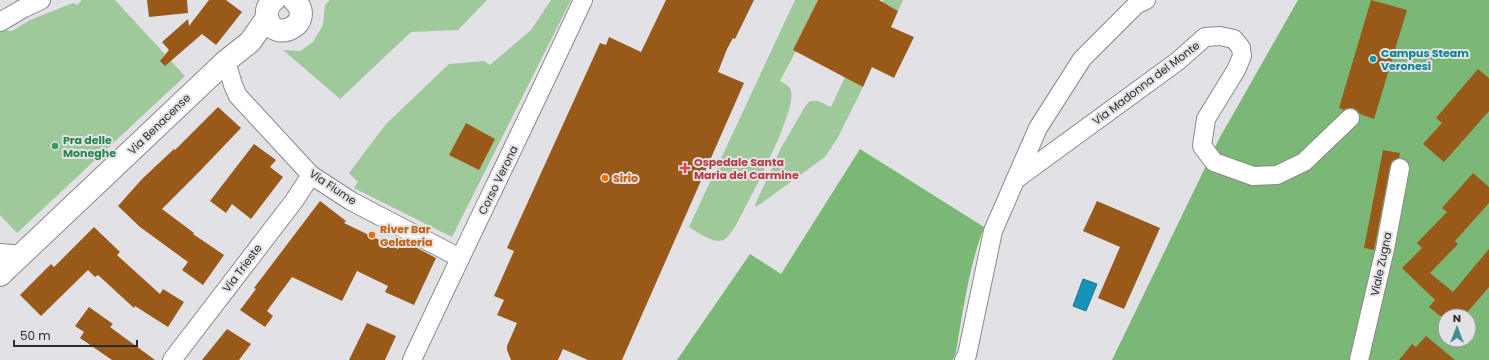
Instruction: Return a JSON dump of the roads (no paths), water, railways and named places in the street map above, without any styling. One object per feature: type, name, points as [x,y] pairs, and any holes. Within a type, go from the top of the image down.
[{"type":"main road","name":"Via Benacense","points":[[0,275],[226,61],[250,42],[271,11],[286,31],[295,26],[300,18],[300,5]]},
{"type":"street","points":[[0,22],[41,0]]},
{"type":"street","name":"Corso Verona","points":[[412,360],[583,0]]},
{"type":"street","points":[[964,360],[967,355],[993,231],[1038,128],[1082,59],[1137,4],[1146,0]]},
{"type":"street","name":"Via Madonna del Monte","points":[[1015,180],[1178,61],[1205,38],[1220,36],[1234,39],[1241,48],[1242,56],[1236,70],[1206,119],[1202,146],[1214,162],[1253,176],[1277,175],[1304,162],[1350,118]]},
{"type":"street","name":"Via Fiume","points":[[226,61],[238,96],[311,175],[351,201],[460,258]]},
{"type":"street","name":"Viale Zugna","points":[[1359,360],[1385,249],[1400,168]]},
{"type":"street","name":"Via Trieste","points":[[172,360],[294,201],[311,175]]},
{"type":"street","points":[[0,253],[22,255]]},
{"type":"water","points":[[1083,279],[1097,284],[1086,311],[1073,306]]},
{"type":"place","name":"Campus Steam Veronesi","points":[[1373,59]]},
{"type":"place","name":"Pra delle Moneghe","points":[[55,146]]},
{"type":"place","name":"Ospedale Santa Maria del Carmine","points":[[685,168]]},
{"type":"place","name":"Sirio","points":[[605,178]]},
{"type":"place","name":"River Bar Gelateria","points":[[372,235]]}]
